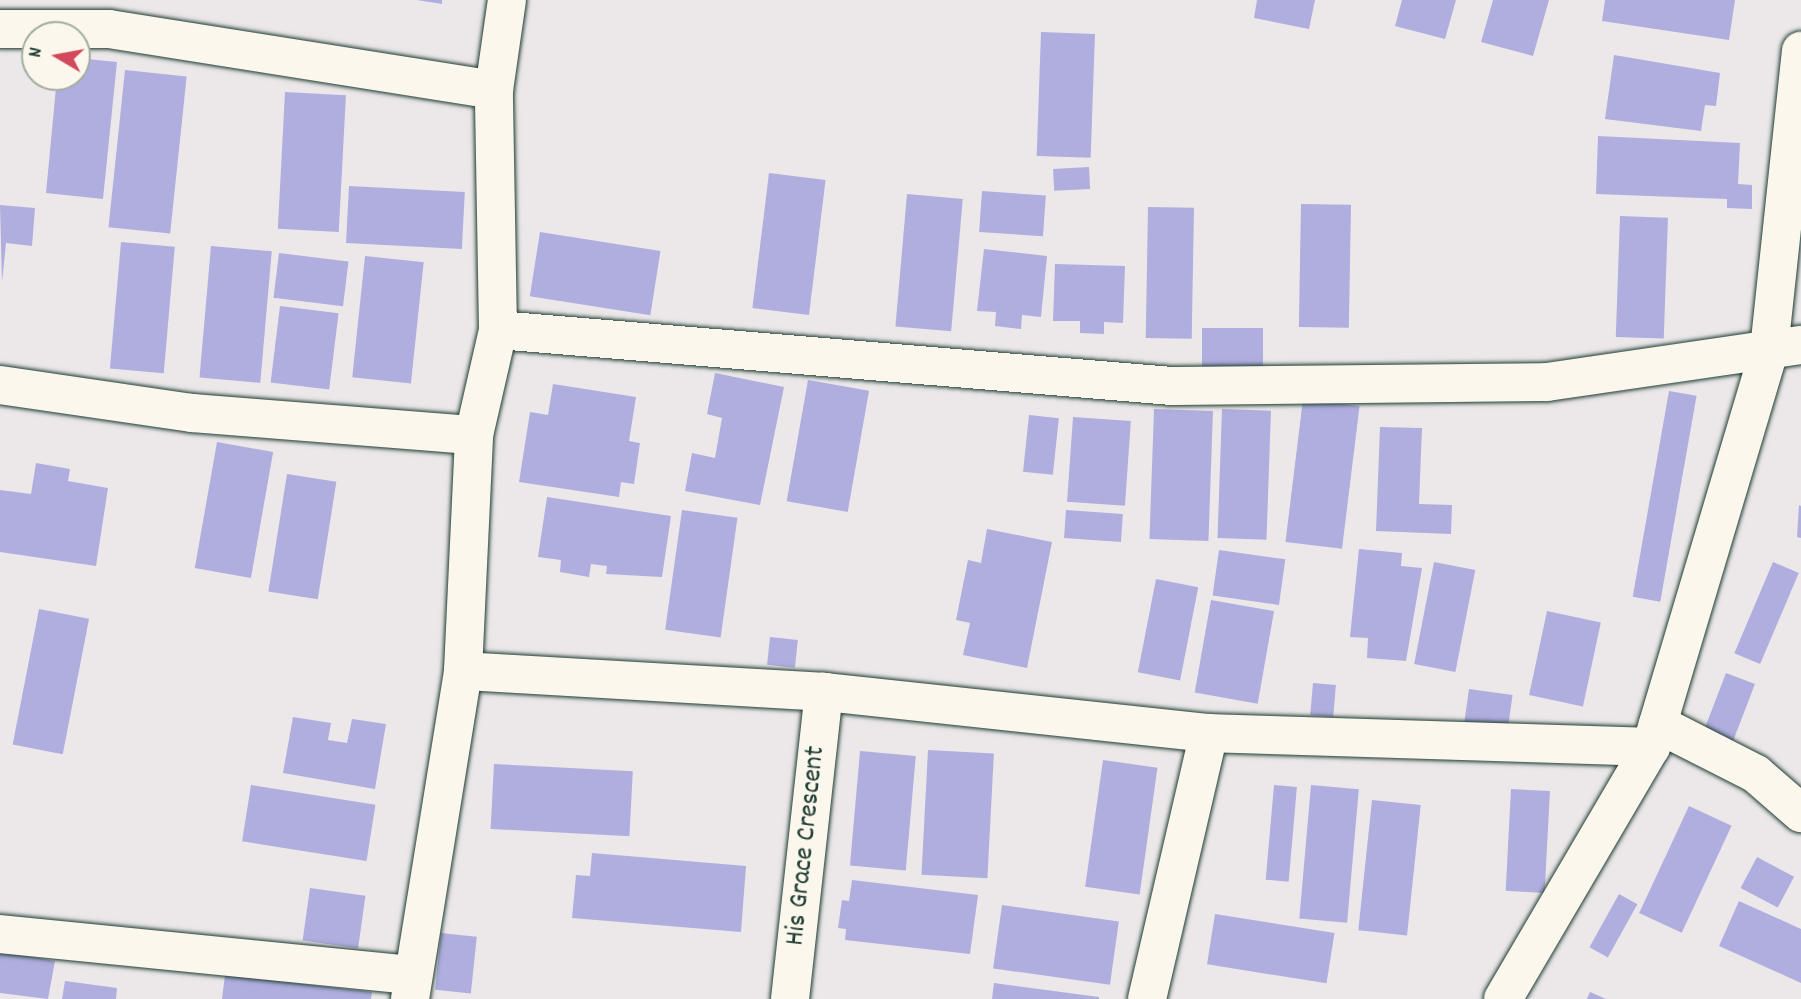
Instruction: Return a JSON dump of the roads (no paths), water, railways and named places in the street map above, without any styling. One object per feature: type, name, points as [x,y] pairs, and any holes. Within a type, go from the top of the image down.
[{"type":"street","points":[[0,934],[411,987],[463,671],[474,435],[498,330],[494,90],[507,0]]},
{"type":"street","points":[[0,29],[110,15],[494,90]]},
{"type":"street","points":[[1503,999],[1654,736],[1785,348],[1801,51]]},
{"type":"street","points":[[498,330],[1172,386],[1547,382],[1785,348]]},
{"type":"street","points":[[0,385],[191,413],[474,435]]},
{"type":"street","points":[[463,671],[824,692],[1209,733],[1654,736],[1756,774],[1801,813]]},
{"type":"street","name":"His Grace Crescent","points":[[790,999],[824,692]]},
{"type":"street","points":[[1147,999],[1209,733]]}]
